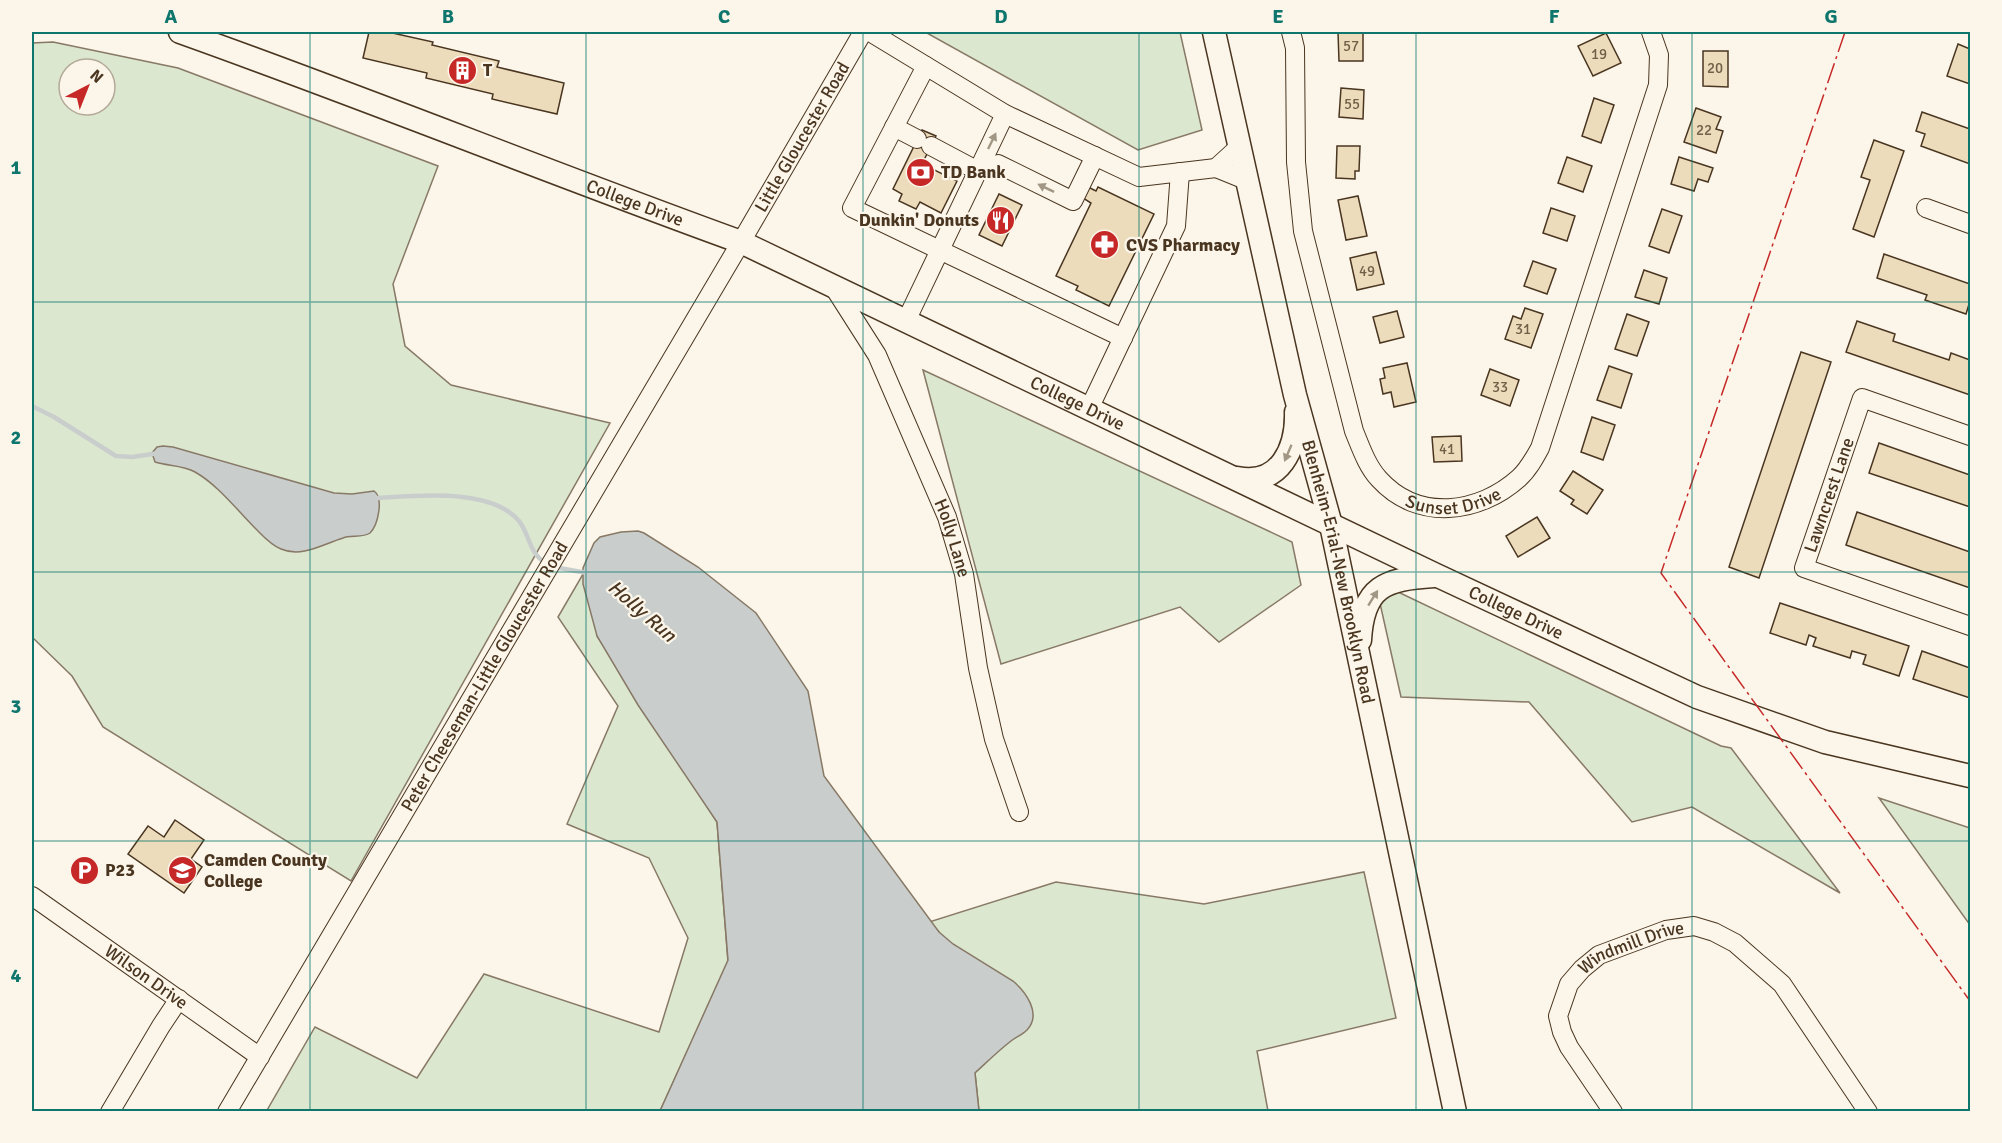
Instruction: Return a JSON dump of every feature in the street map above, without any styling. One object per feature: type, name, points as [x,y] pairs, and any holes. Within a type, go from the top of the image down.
[{"type":"main road","name":"College Drive","points":[[180,32],[258,59],[741,242],[1436,576],[1696,697],[1825,742],[1971,776]]},
{"type":"main road","name":"Blenheim-Erial-New Brooklyn Road","points":[[1214,32],[1295,395],[1331,525],[1455,1112]]},
{"type":"main road","points":[[1231,477],[1244,480],[1257,479],[1272,474],[1283,464],[1295,430],[1295,395]]},
{"type":"main road","points":[[1362,675],[1361,629],[1367,607],[1378,589],[1393,580],[1436,576]]},
{"type":"street","points":[[842,32],[864,34],[926,66],[1005,114],[1139,177],[1216,168],[1248,181]]},
{"type":"street","name":"Sunset Drive","points":[[1292,32],[1295,48],[1296,162],[1303,231],[1354,431],[1367,462],[1379,479],[1394,493],[1418,506],[1449,508],[1478,504],[1492,498],[1520,477],[1531,465],[1540,448],[1658,85],[1659,55],[1651,32]]},
{"type":"street","name":"Little Gloucester Road","points":[[741,242],[864,34]]},
{"type":"street","points":[[926,66],[852,208],[1123,338]]},
{"type":"street","points":[[906,321],[1005,114]]},
{"type":"street","points":[[894,127],[978,171],[998,164],[1073,201],[1095,156]]},
{"type":"street","points":[[1216,168],[1240,146]]},
{"type":"street","points":[[1089,409],[1176,226],[1180,172]]},
{"type":"street","points":[[1926,208],[1971,224]]},
{"type":"street","name":"Peter Cheeseman-Little Gloucester Road","points":[[227,1112],[741,242]]},
{"type":"street","name":"Holly Lane","points":[[833,286],[877,354],[947,517],[964,574],[978,668],[994,739],[1018,812]]},
{"type":"street","name":"Lawncrest Lane","points":[[1971,436],[1862,398],[1804,568],[1971,626]]},
{"type":"street","name":"Wilson Drive","points":[[32,896],[260,1057]]},
{"type":"street","name":"Windmill Drive","points":[[1613,1112],[1569,1047],[1562,1032],[1558,1016],[1569,984],[1581,969],[1599,955],[1666,930],[1694,926],[1714,932],[1735,943],[1782,984],[1868,1112]]},
{"type":"street","points":[[110,1112],[161,1026],[180,999]]},
{"type":"green space","points":[[925,32],[1180,32],[1202,130],[1138,150]]},
{"type":"green space","points":[[53,42],[178,68],[438,166],[393,284],[405,346],[451,385],[610,423],[351,881],[103,727],[72,676],[32,637],[32,43]]},
{"type":"green space","points":[[923,370],[1292,542],[1301,585],[1219,642],[1180,607],[1001,664]]},
{"type":"green space","points":[[597,550],[597,636],[717,822],[728,962],[660,1111],[266,1112],[315,1027],[417,1078],[484,974],[659,1032],[688,938],[649,858],[567,824],[618,706],[558,617]]},
{"type":"green space","points":[[1375,581],[1721,746],[1731,748],[1840,893],[1692,807],[1632,822],[1529,702],[1401,697]]},
{"type":"green space","points":[[1879,798],[1970,828],[1970,925]]},
{"type":"green space","points":[[1364,872],[1396,1018],[1257,1051],[1268,1111],[979,1111],[975,1073],[939,932],[929,922],[1056,882],[1204,904]]},
{"type":"water","points":[[163,446],[334,493],[352,494],[374,491],[379,499],[379,512],[375,524],[367,535],[346,537],[305,551],[281,549],[264,537],[203,477],[185,468],[155,462],[152,453],[157,447]]},
{"type":"water","points":[[638,531],[698,567],[756,613],[808,691],[824,776],[939,932],[953,944],[1013,981],[1027,997],[1033,1010],[1033,1017],[1027,1030],[1006,1045],[975,1073],[979,1111],[660,1111],[728,960],[717,822],[638,705],[597,636],[583,584],[583,568],[594,543],[600,537]]},
{"type":"building","name":"T","points":[[369,32],[388,32],[433,42],[432,45],[499,61],[497,67],[564,83],[557,114],[492,99],[493,94],[426,78],[427,73],[363,58]]},
{"type":"building","points":[[1338,32],[1363,32],[1363,61],[1339,61]]},
{"type":"building","points":[[1606,33],[1621,63],[1593,76],[1578,46]]},
{"type":"building","points":[[1958,44],[1970,49],[1970,84],[1947,76]]},
{"type":"building","points":[[1703,51],[1728,51],[1728,87],[1703,86]]},
{"type":"building","points":[[1341,88],[1364,90],[1363,119],[1339,117]]},
{"type":"building","points":[[1594,98],[1614,105],[1601,143],[1582,136]]},
{"type":"building","points":[[1696,108],[1721,117],[1716,129],[1723,131],[1716,153],[1684,142]]},
{"type":"building","points":[[1922,112],[1970,129],[1970,164],[1921,146],[1925,134],[1916,131]]},
{"type":"building","name":"TD Bank","points":[[922,130],[936,136],[922,164],[957,181],[941,213],[920,202],[916,209],[899,201],[902,194],[893,189]]},
{"type":"building","points":[[1874,140],[1904,151],[1874,237],[1853,229],[1870,180],[1861,177]]},
{"type":"building","points":[[1337,146],[1360,146],[1359,171],[1355,171],[1355,179],[1336,178]]},
{"type":"building","points":[[1567,157],[1592,166],[1583,192],[1558,183]]},
{"type":"building","points":[[1679,157],[1713,168],[1708,182],[1698,179],[1694,191],[1671,184]]},
{"type":"building","name":"CVS Pharmacy","points":[[1088,187],[1096,191],[1098,187],[1154,214],[1109,306],[1076,290],[1078,286],[1056,276],[1091,203],[1083,198]]},
{"type":"building","name":"Dunkin' Donuts","points":[[999,194],[1022,205],[1002,246],[979,235]]},
{"type":"building","points":[[1358,196],[1367,236],[1346,240],[1338,200]]},
{"type":"building","points":[[1551,208],[1575,216],[1567,241],[1543,233]]},
{"type":"building","points":[[1662,209],[1682,216],[1669,253],[1649,246]]},
{"type":"building","points":[[1376,252],[1384,284],[1357,290],[1350,258]]},
{"type":"building","points":[[1884,254],[1970,284],[1970,301],[1966,314],[1925,300],[1927,295],[1877,278]]},
{"type":"building","points":[[1533,261],[1556,269],[1547,294],[1524,286]]},
{"type":"building","points":[[1644,270],[1667,278],[1659,304],[1635,297]]},
{"type":"building","points":[[1525,308],[1543,314],[1531,348],[1505,339],[1513,316],[1521,319]]},
{"type":"building","points":[[1397,311],[1404,337],[1380,343],[1373,317]]},
{"type":"building","points":[[1627,314],[1649,322],[1637,356],[1615,349]]},
{"type":"building","points":[[1857,321],[1895,334],[1893,341],[1949,360],[1951,353],[1970,360],[1970,395],[1846,352]]},
{"type":"building","points":[[1801,352],[1831,362],[1759,578],[1729,567]]},
{"type":"building","points":[[1407,363],[1416,402],[1394,407],[1391,392],[1383,394],[1380,379],[1385,378],[1383,368]]},
{"type":"building","points":[[1609,366],[1632,374],[1621,408],[1597,400]]},
{"type":"building","points":[[1490,369],[1519,380],[1510,406],[1481,395]]},
{"type":"building","points":[[1592,417],[1615,425],[1603,460],[1581,452]]},
{"type":"building","points":[[1461,436],[1462,461],[1434,462],[1432,437]]},
{"type":"building","points":[[1879,443],[1970,475],[1970,507],[1869,473]]},
{"type":"building","points":[[1573,471],[1603,490],[1587,514],[1571,504],[1574,500],[1560,491]]},
{"type":"building","points":[[1857,512],[1970,552],[1970,588],[1846,545]]},
{"type":"building","points":[[1537,517],[1550,538],[1518,557],[1506,536]]},
{"type":"building","points":[[1780,603],[1909,646],[1899,676],[1863,664],[1866,655],[1852,651],[1850,658],[1813,646],[1816,638],[1809,635],[1806,645],[1770,633]]},
{"type":"building","points":[[1922,651],[1970,668],[1970,698],[1913,679]]},
{"type":"building","points":[[175,820],[204,840],[191,859],[202,867],[184,893],[128,854],[148,826],[164,837]]},
{"type":"waterway","name":"Holly Run","points":[[32,406],[54,417],[116,456],[132,457],[159,453]]},
{"type":"waterway","name":"Holly Run","points":[[376,498],[431,495],[472,498],[490,503],[506,510],[519,521],[536,555],[546,563]]},
{"type":"waterway","name":"Holly Run","points":[[554,567],[587,573]]},
{"type":"power","points":[[1845,32],[1661,573],[1970,1001]]},
{"type":"place","name":"T","points":[[462,70]]},
{"type":"place","name":"TD Bank","points":[[920,172]]},
{"type":"place","name":"Dunkin' Donuts","points":[[1000,220]]},
{"type":"place","name":"CVS Pharmacy","points":[[1105,245]]},
{"type":"place","name":"P23","points":[[84,870]]},
{"type":"place","name":"Camden County College","points":[[183,870]]}]
